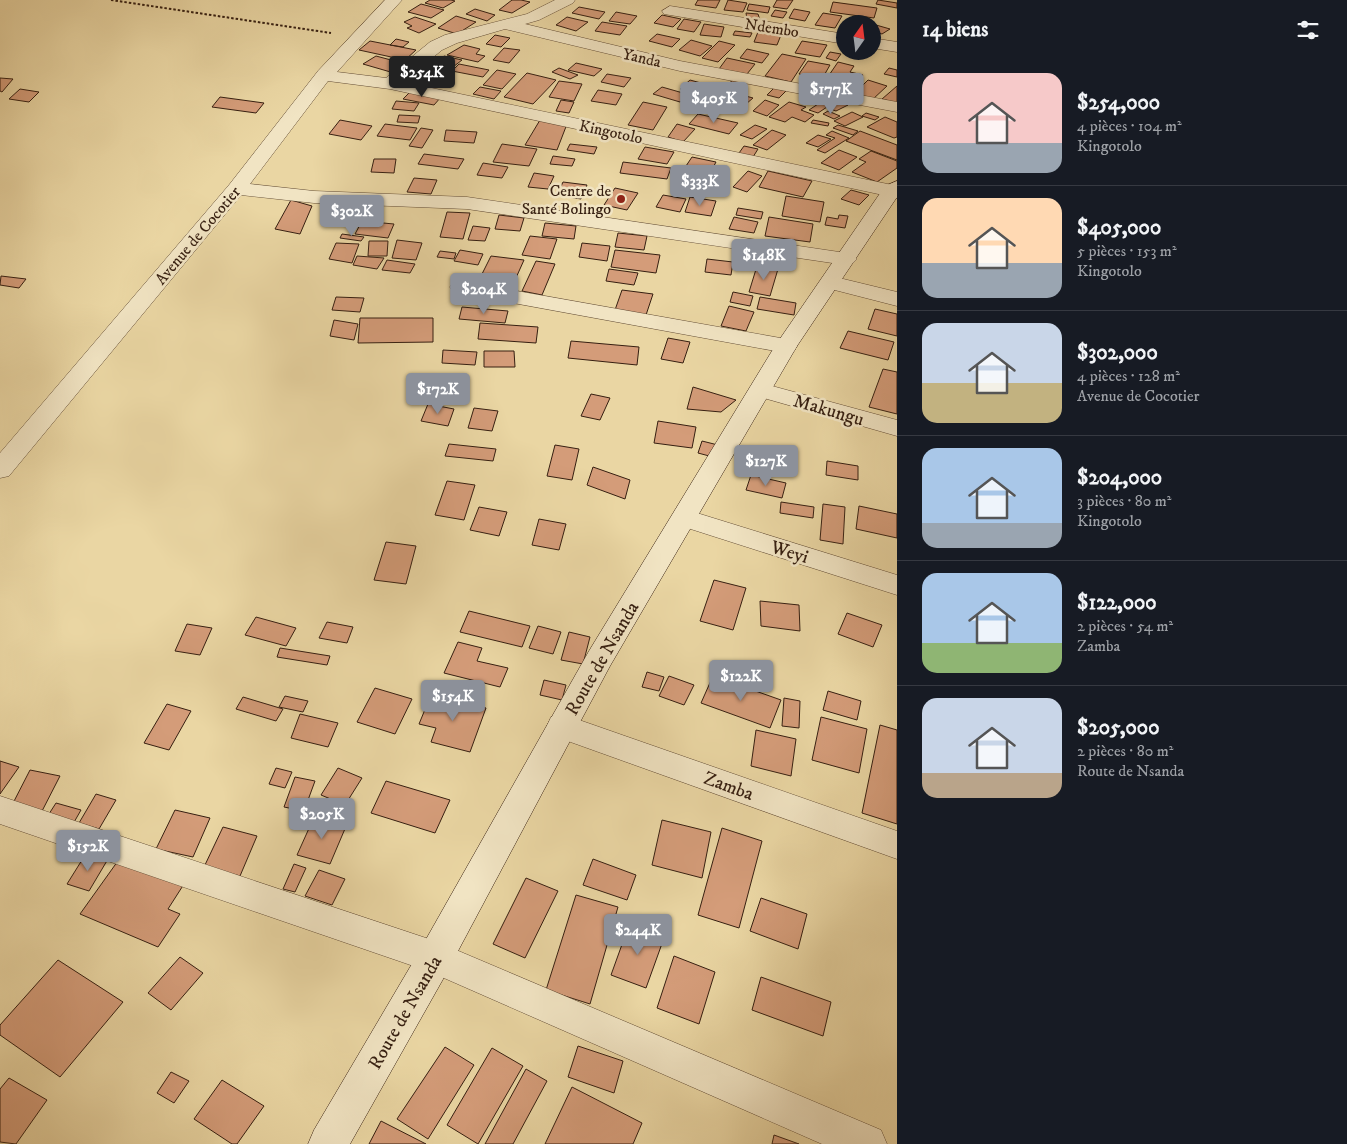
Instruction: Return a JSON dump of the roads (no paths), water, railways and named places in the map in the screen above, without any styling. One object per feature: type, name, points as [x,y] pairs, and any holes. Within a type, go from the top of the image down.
[{"type":"street","name":"Avenue de Cocotier","points":[[0,470],[236,189],[324,74],[394,0]]},
{"type":"street","points":[[390,84],[436,46],[451,39],[533,17],[568,0]]},
{"type":"street","name":"Ndembo","points":[[670,11],[836,38]]},
{"type":"street","name":"Yanda","points":[[507,24],[680,66],[897,107]]},
{"type":"street","points":[[881,44],[897,47]]},
{"type":"street","name":"Kingotolo","points":[[324,74],[390,84],[895,190]]},
{"type":"street","points":[[236,189],[314,197],[467,203],[846,259]]},
{"type":"street","name":"Route de Nsanda","points":[[328,1144],[435,957],[599,659],[786,346],[895,190]]},
{"type":"street","points":[[830,282],[897,299]]},
{"type":"street","points":[[461,287],[786,346]]},
{"type":"street","name":"Makungu","points":[[761,390],[897,428]]},
{"type":"street","name":"Weyi","points":[[684,518],[897,585]]},
{"type":"street","name":"Zamba","points":[[562,726],[897,845]]},
{"type":"street","points":[[0,810],[435,957],[867,1144]]},
{"type":"place","name":"Centre de Santé Bolingo","points":[[621,199]]}]
